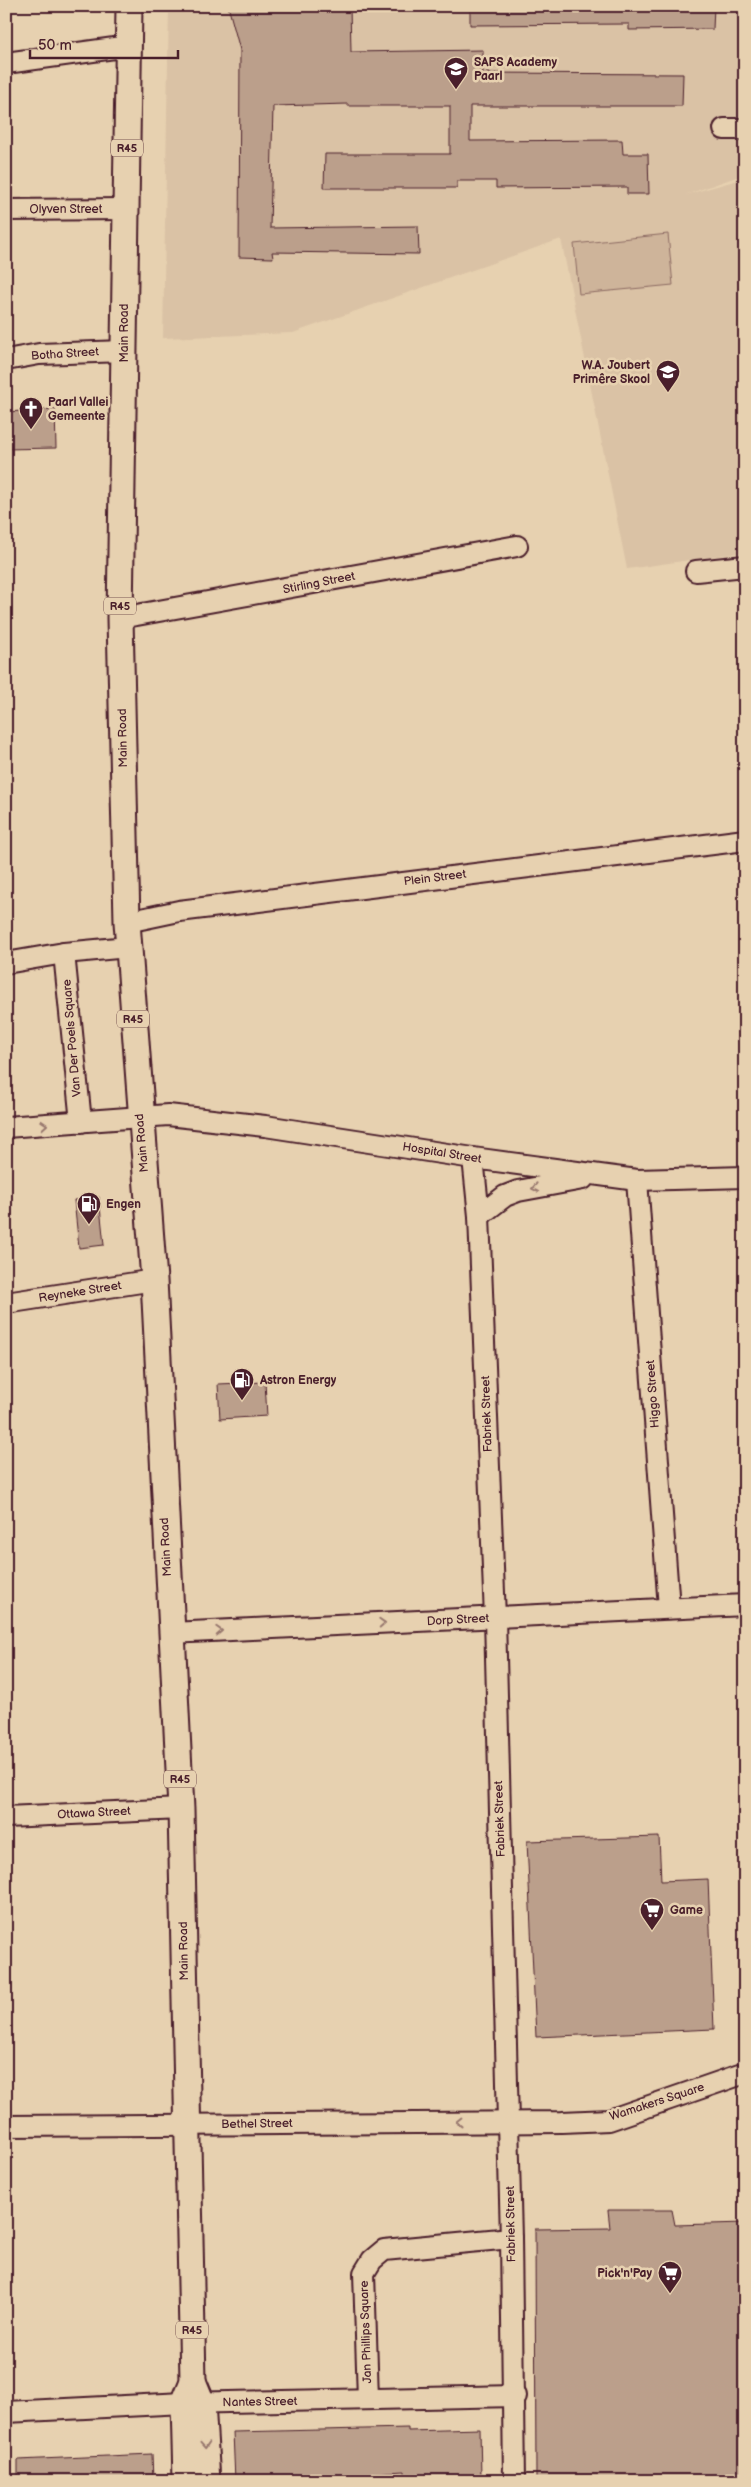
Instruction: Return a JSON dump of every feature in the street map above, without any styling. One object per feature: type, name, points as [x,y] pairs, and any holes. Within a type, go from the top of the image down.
[{"type":"main road","name":"Main Road","points":[[130,6],[120,618],[128,934],[140,1116],[154,1280],[181,1809],[193,2396]]},
{"type":"main road","name":"R45","points":[[186,2481],[193,2396]]},
{"type":"main road","name":"R45","points":[[193,2396],[207,2481]]},
{"type":"street","points":[[6,64],[129,46]]},
{"type":"street","points":[[724,130],[745,129]]},
{"type":"street","name":"Olyven Street","points":[[6,210],[126,209]]},
{"type":"street","name":"Botha Street","points":[[6,360],[39,354],[124,351]]},
{"type":"street","name":"Stirling Street","points":[[120,618],[517,546]]},
{"type":"street","points":[[696,571],[745,566]]},
{"type":"street","name":"Plein Street","points":[[6,963],[64,953],[128,934],[188,910],[745,840]]},
{"type":"street","name":"Van Der Poels Square","points":[[64,953],[81,1122]]},
{"type":"street","name":"Hospital Street","points":[[140,1116],[168,1115],[265,1126],[473,1158],[637,1180],[745,1177]]},
{"type":"street","points":[[6,1127],[140,1116]]},
{"type":"street","name":"Fabriek Street","points":[[473,1158],[480,1216],[495,1618],[511,2238],[514,2481]]},
{"type":"street","points":[[480,1216],[505,1196],[518,1191],[600,1176]]},
{"type":"street","name":"Higgo Street","points":[[637,1180],[668,1608]]},
{"type":"street","name":"Reyneke Street","points":[[6,1303],[154,1280]]},
{"type":"street","name":"Dorp Street","points":[[171,1633],[745,1605]]},
{"type":"street","name":"Ottawa Street","points":[[6,1817],[181,1809]]},
{"type":"street","name":"Wamakers Square","points":[[508,2122],[609,2120],[745,2073]]},
{"type":"street","name":"Bethel Street","points":[[6,2126],[508,2122]]},
{"type":"street","name":"Jan Phillips Square","points":[[368,2399],[364,2273],[372,2260],[384,2250],[511,2238]]},
{"type":"street","name":"Nantes Street","points":[[6,2412],[193,2396],[368,2399],[514,2396]]},
{"type":"shaded area","name":"SAPS Academy Paarl","points":[[169,6],[745,6],[745,174],[685,195],[745,178],[745,552],[627,569],[561,239],[293,333],[163,338]]},
{"type":"shaded area","points":[[668,234],[673,285],[579,294],[574,244]]},
{"type":"building","points":[[228,6],[350,6],[351,52],[483,50],[483,73],[683,74],[682,106],[470,106],[470,141],[622,140],[623,154],[648,154],[649,194],[627,194],[627,187],[496,188],[496,181],[457,181],[457,188],[324,188],[325,154],[450,154],[450,106],[348,106],[348,104],[273,106],[270,228],[418,226],[419,254],[272,252],[273,258],[239,257],[240,50]]},
{"type":"building","points":[[470,6],[714,6],[713,29],[629,30],[629,24],[470,25]]},
{"type":"building","name":"Paarl Vallei Gemeente","points":[[55,409],[56,448],[6,449],[6,412]]},
{"type":"building","points":[[99,1197],[104,1245],[79,1248],[74,1200]]},
{"type":"building","points":[[265,1382],[267,1416],[220,1419],[218,1384]]},
{"type":"building","points":[[659,1837],[661,1881],[708,1879],[714,2029],[536,2037],[527,1841]]},
{"type":"building","points":[[608,2210],[672,2210],[675,2225],[745,2223],[745,2481],[536,2481],[535,2229],[610,2228]]},
{"type":"building","points":[[408,2428],[408,2431],[480,2429],[481,2478],[404,2479],[404,2471],[372,2473],[372,2481],[235,2481],[233,2432]]},
{"type":"building","points":[[152,2454],[153,2481],[18,2481],[18,2460]]},
{"type":"place","name":"SAPS Academy Paarl","points":[[456,90]]},
{"type":"place","name":"W.A. Joubert Primêre Skool","points":[[668,393]]},
{"type":"place","name":"Paarl Vallei Gemeente","points":[[31,430]]},
{"type":"place","name":"Engen","points":[[89,1225]]},
{"type":"place","name":"Astron Energy","points":[[242,1401]]},
{"type":"place","name":"Game","points":[[652,1931]]},
{"type":"place","name":"Pick'n'Pay","points":[[670,2294]]}]
